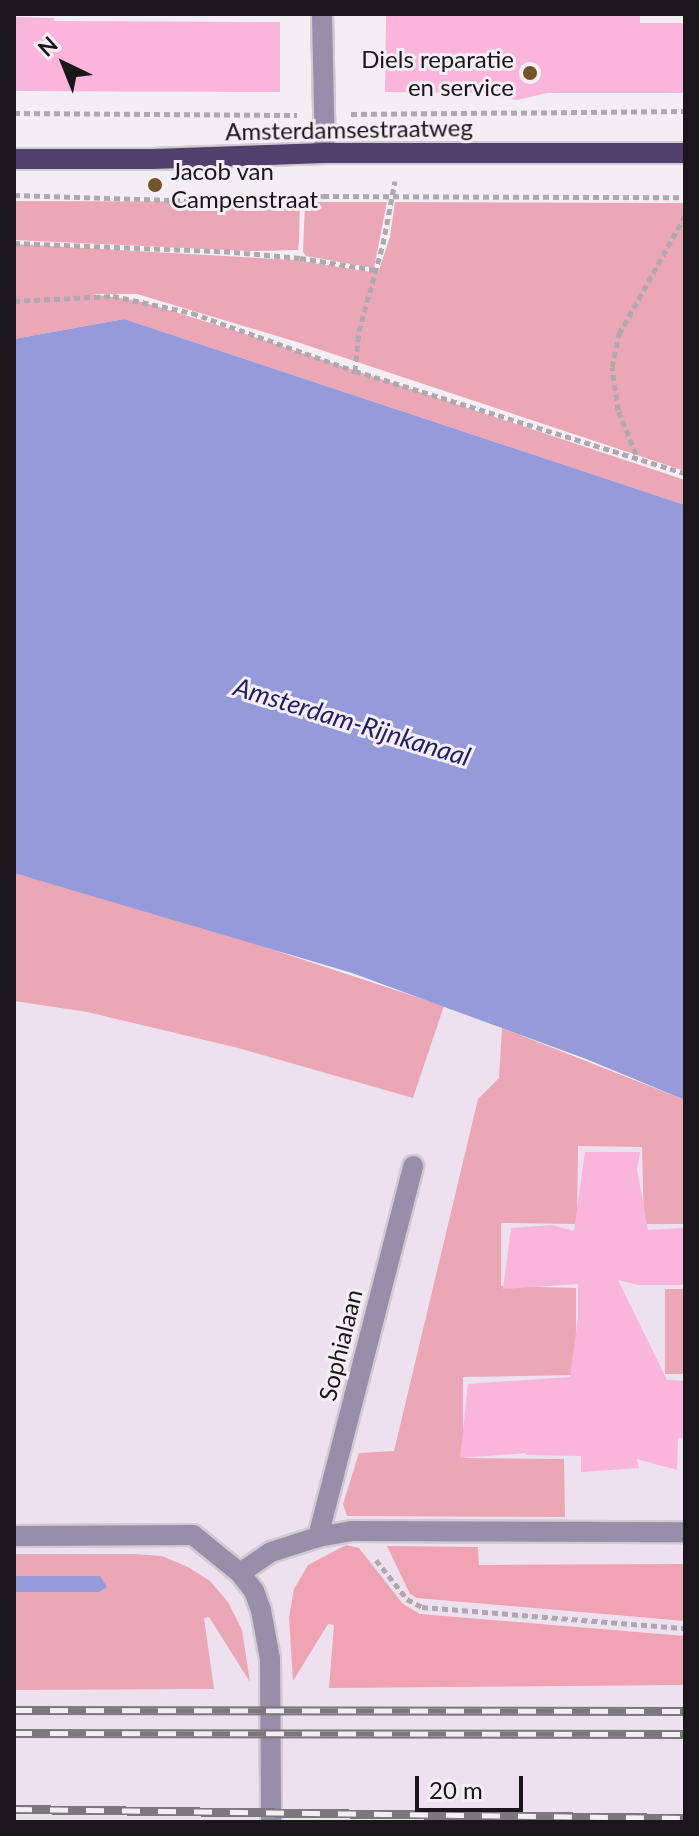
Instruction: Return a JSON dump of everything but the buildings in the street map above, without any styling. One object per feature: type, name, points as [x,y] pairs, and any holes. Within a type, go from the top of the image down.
[{"type":"main road","name":"Amsterdamsestraatweg","points":[[14,159],[153,159],[325,153],[685,153]]},
{"type":"street","points":[[322,14],[325,153]]},
{"type":"street","name":"Sophialaan","points":[[318,1537],[413,1166]]},
{"type":"street","points":[[240,1573],[271,1552],[318,1537],[352,1531],[685,1532]]},
{"type":"street","points":[[14,1536],[193,1535],[240,1573],[254,1591],[261,1610],[270,1659],[271,1822]]},
{"type":"path","name":"Amsterdamsestraatweg","points":[[14,113],[322,115],[685,111]]},
{"type":"path","points":[[155,185],[155,199]]},
{"type":"path","points":[[14,195],[209,201],[395,196],[685,197]]},
{"type":"path","points":[[355,371],[359,331],[395,196]]},
{"type":"path","points":[[636,455],[618,410],[612,367],[619,334],[685,216]]},
{"type":"path","points":[[14,243],[234,252],[376,270]]},
{"type":"path","points":[[14,301],[113,296],[192,313],[355,371],[636,455],[685,473]]},
{"type":"path","points":[[352,1531],[414,1605],[685,1628]]},
{"type":"shaded area","points":[[14,201],[300,202],[298,250],[249,251],[14,240]]},
{"type":"shaded area","points":[[305,202],[387,202],[374,268],[306,256],[303,252]]},
{"type":"shaded area","points":[[395,202],[685,203],[685,471],[297,342],[137,294],[92,294],[139,301],[233,330],[685,480],[685,505],[124,319],[14,339],[14,244],[294,260],[378,273],[390,237]]},
{"type":"shaded area","points":[[14,873],[177,918],[444,1006],[413,1098],[238,1048],[87,1012],[14,1001]]},
{"type":"shaded area","points":[[14,1001],[87,1012],[238,1048],[413,1098],[444,1006],[685,1100],[685,1822],[14,1822]]},
{"type":"shaded area","points":[[502,1028],[685,1100],[685,1224],[644,1224],[642,1147],[578,1146],[577,1224],[501,1223],[501,1286],[576,1288],[576,1375],[463,1377],[463,1458],[564,1459],[565,1517],[347,1516],[343,1504],[359,1453],[394,1451],[478,1099],[499,1078]]},
{"type":"shaded area","points":[[665,1289],[685,1289],[685,1374],[665,1374]]},
{"type":"shaded area","points":[[346,1545],[359,1548],[403,1604],[420,1614],[685,1636],[685,1685],[329,1688],[334,1625],[328,1624],[293,1681],[289,1617],[294,1589],[308,1565]]},
{"type":"shaded area","points":[[387,1546],[478,1547],[479,1565],[685,1564],[685,1621],[417,1598],[410,1594]]},
{"type":"shaded area","points":[[14,1554],[162,1556],[188,1567],[210,1581],[228,1602],[242,1630],[250,1682],[209,1617],[204,1618],[214,1689],[14,1690]]},
{"type":"water","name":"Amsterdam-Rijnkanaal","points":[[124,319],[685,505],[685,1100],[586,1059],[352,973],[14,873],[14,339]]},
{"type":"water","points":[[14,1576],[100,1576],[107,1587],[99,1592],[14,1592]]},
{"type":"railway","points":[[14,1710],[685,1711]]},
{"type":"railway","points":[[14,1733],[685,1734]]},
{"type":"railway","points":[[14,1809],[685,1818]]},
{"type":"place","name":"Diels reparatie en service","points":[[530,73]]},
{"type":"place","name":"Jacob van Campenstraat","points":[[155,185]]}]
